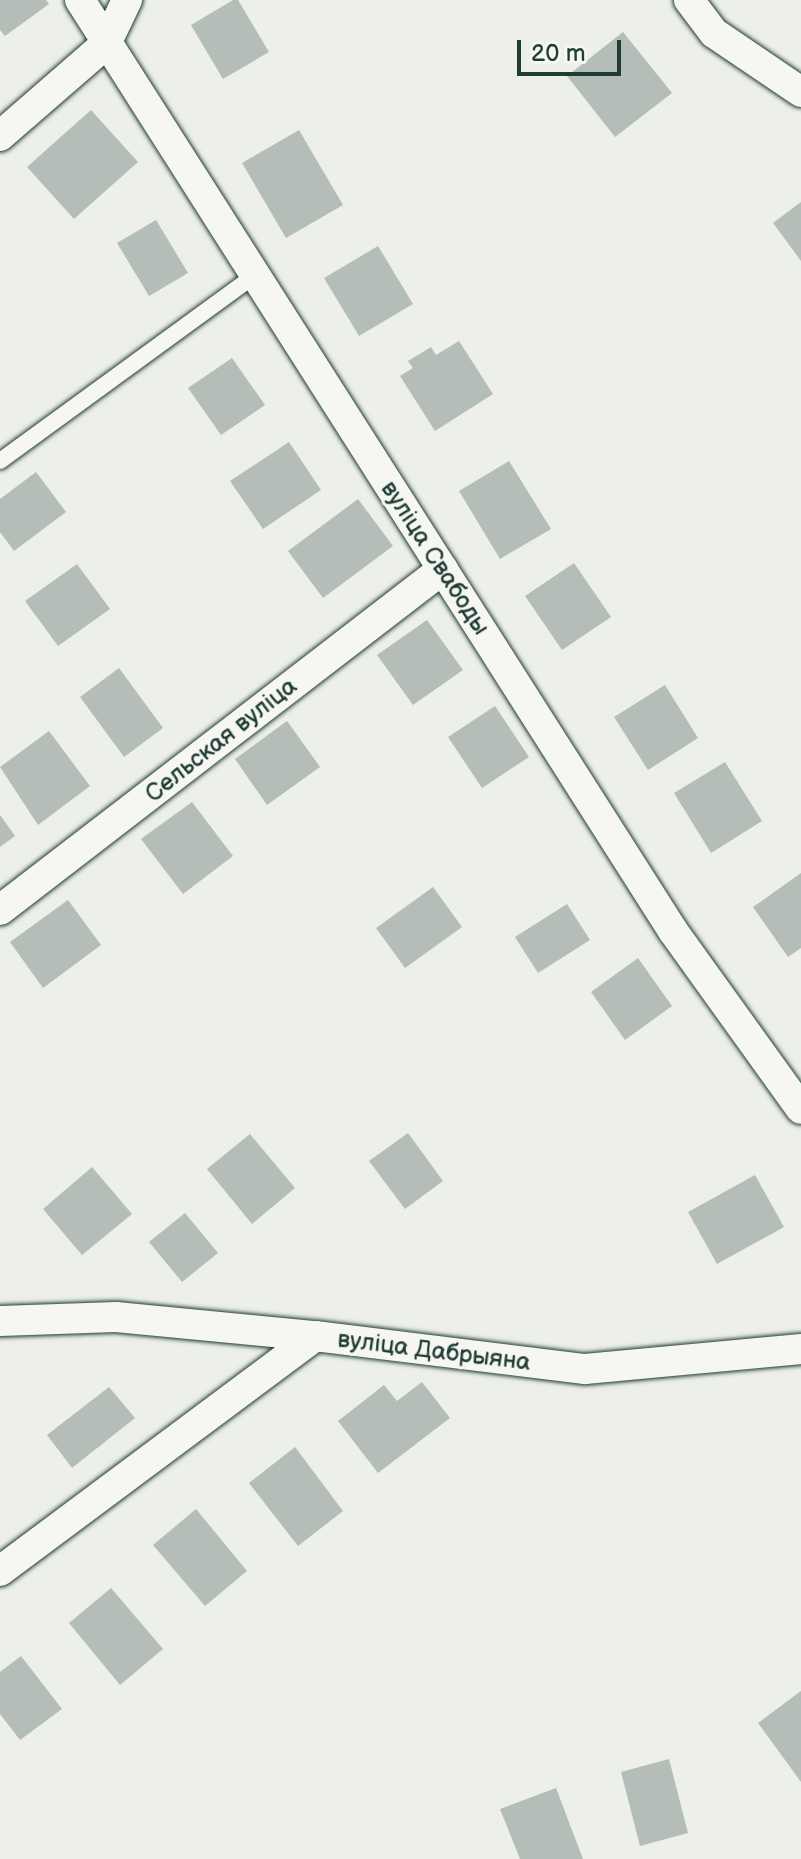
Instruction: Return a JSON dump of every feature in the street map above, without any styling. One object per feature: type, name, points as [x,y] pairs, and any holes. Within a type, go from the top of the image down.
[{"type":"street","name":"вуліца Свабоды","points":[[80,0],[106,44],[184,157],[252,277],[443,569],[673,931],[801,1109]]},
{"type":"street","points":[[0,136],[106,44],[127,0]]},
{"type":"street","points":[[689,0],[714,33],[801,92]]},
{"type":"street","name":"Сельская вуліца","points":[[0,910],[443,569]]},
{"type":"street","points":[[0,1321],[116,1317],[315,1336]]},
{"type":"street","name":"вуліца Дабрыяна","points":[[0,1571],[315,1336],[585,1369],[801,1349]]},
{"type":"lane","points":[[0,461],[252,277]]},
{"type":"building","points":[[0,0],[46,0],[49,4],[5,36],[0,30]]},
{"type":"building","points":[[238,0],[269,52],[223,79],[191,25]]},
{"type":"building","points":[[623,32],[672,93],[615,137],[567,76]]},
{"type":"building","points":[[91,110],[138,162],[74,219],[27,167]]},
{"type":"building","points":[[299,130],[343,205],[286,238],[242,163]]},
{"type":"building","points":[[801,202],[801,261],[773,223]]},
{"type":"building","points":[[156,220],[188,273],[149,296],[117,243]]},
{"type":"building","points":[[378,246],[413,304],[359,336],[324,278]]},
{"type":"building","points":[[459,341],[493,394],[435,431],[400,376],[413,368],[408,361],[431,347],[436,355]]},
{"type":"building","points":[[232,358],[265,405],[221,435],[188,388]]},
{"type":"building","points":[[289,442],[321,490],[263,529],[230,481]]},
{"type":"building","points":[[509,461],[551,529],[500,559],[459,491]]},
{"type":"building","points":[[36,472],[66,512],[14,551],[0,532],[0,499]]},
{"type":"building","points":[[358,499],[393,546],[323,598],[288,551]]},
{"type":"building","points":[[574,563],[611,617],[562,650],[525,596]]},
{"type":"building","points":[[77,564],[110,609],[58,646],[25,601]]},
{"type":"building","points":[[427,620],[463,670],[413,705],[377,655]]},
{"type":"building","points":[[119,668],[163,728],[124,757],[80,697]]},
{"type":"building","points":[[665,685],[698,738],[648,770],[614,717]]},
{"type":"building","points":[[495,706],[529,757],[482,788],[448,737]]},
{"type":"building","points":[[287,721],[320,767],[267,805],[235,759]]},
{"type":"building","points":[[49,731],[90,786],[38,825],[0,767]]},
{"type":"building","points":[[725,762],[762,821],[711,853],[674,793]]},
{"type":"building","points":[[192,802],[233,856],[183,894],[141,839]]},
{"type":"building","points":[[0,815],[15,836],[0,847]]},
{"type":"building","points":[[801,873],[801,948],[788,957],[753,907]]},
{"type":"building","points":[[433,887],[462,927],[405,968],[376,928]]},
{"type":"building","points":[[68,900],[101,945],[43,988],[10,942]]},
{"type":"building","points":[[567,904],[590,940],[538,973],[515,937]]},
{"type":"building","points":[[638,958],[672,1006],[625,1040],[591,992]]},
{"type":"building","points":[[408,1133],[443,1181],[405,1209],[369,1161]]},
{"type":"building","points":[[250,1134],[295,1188],[252,1224],[207,1169]]},
{"type":"building","points":[[92,1167],[132,1214],[82,1255],[43,1209]]},
{"type":"building","points":[[755,1175],[784,1227],[717,1264],[688,1212]]},
{"type":"building","points":[[185,1213],[218,1253],[182,1282],[149,1242]]},
{"type":"building","points":[[422,1382],[450,1418],[378,1473],[338,1421],[384,1385],[397,1401]]},
{"type":"building","points":[[109,1387],[135,1418],[72,1468],[47,1435]]},
{"type":"building","points":[[295,1447],[343,1511],[298,1546],[249,1483]]},
{"type":"building","points":[[196,1509],[247,1571],[205,1606],[153,1545]]},
{"type":"building","points":[[111,1588],[163,1649],[120,1685],[69,1623]]},
{"type":"building","points":[[21,1656],[62,1709],[20,1740],[0,1714],[0,1672]]},
{"type":"building","points":[[801,1691],[801,1782],[758,1723]]},
{"type":"building","points":[[669,1759],[688,1833],[640,1846],[621,1772]]},
{"type":"building","points":[[556,1788],[583,1859],[520,1859],[500,1809]]}]
